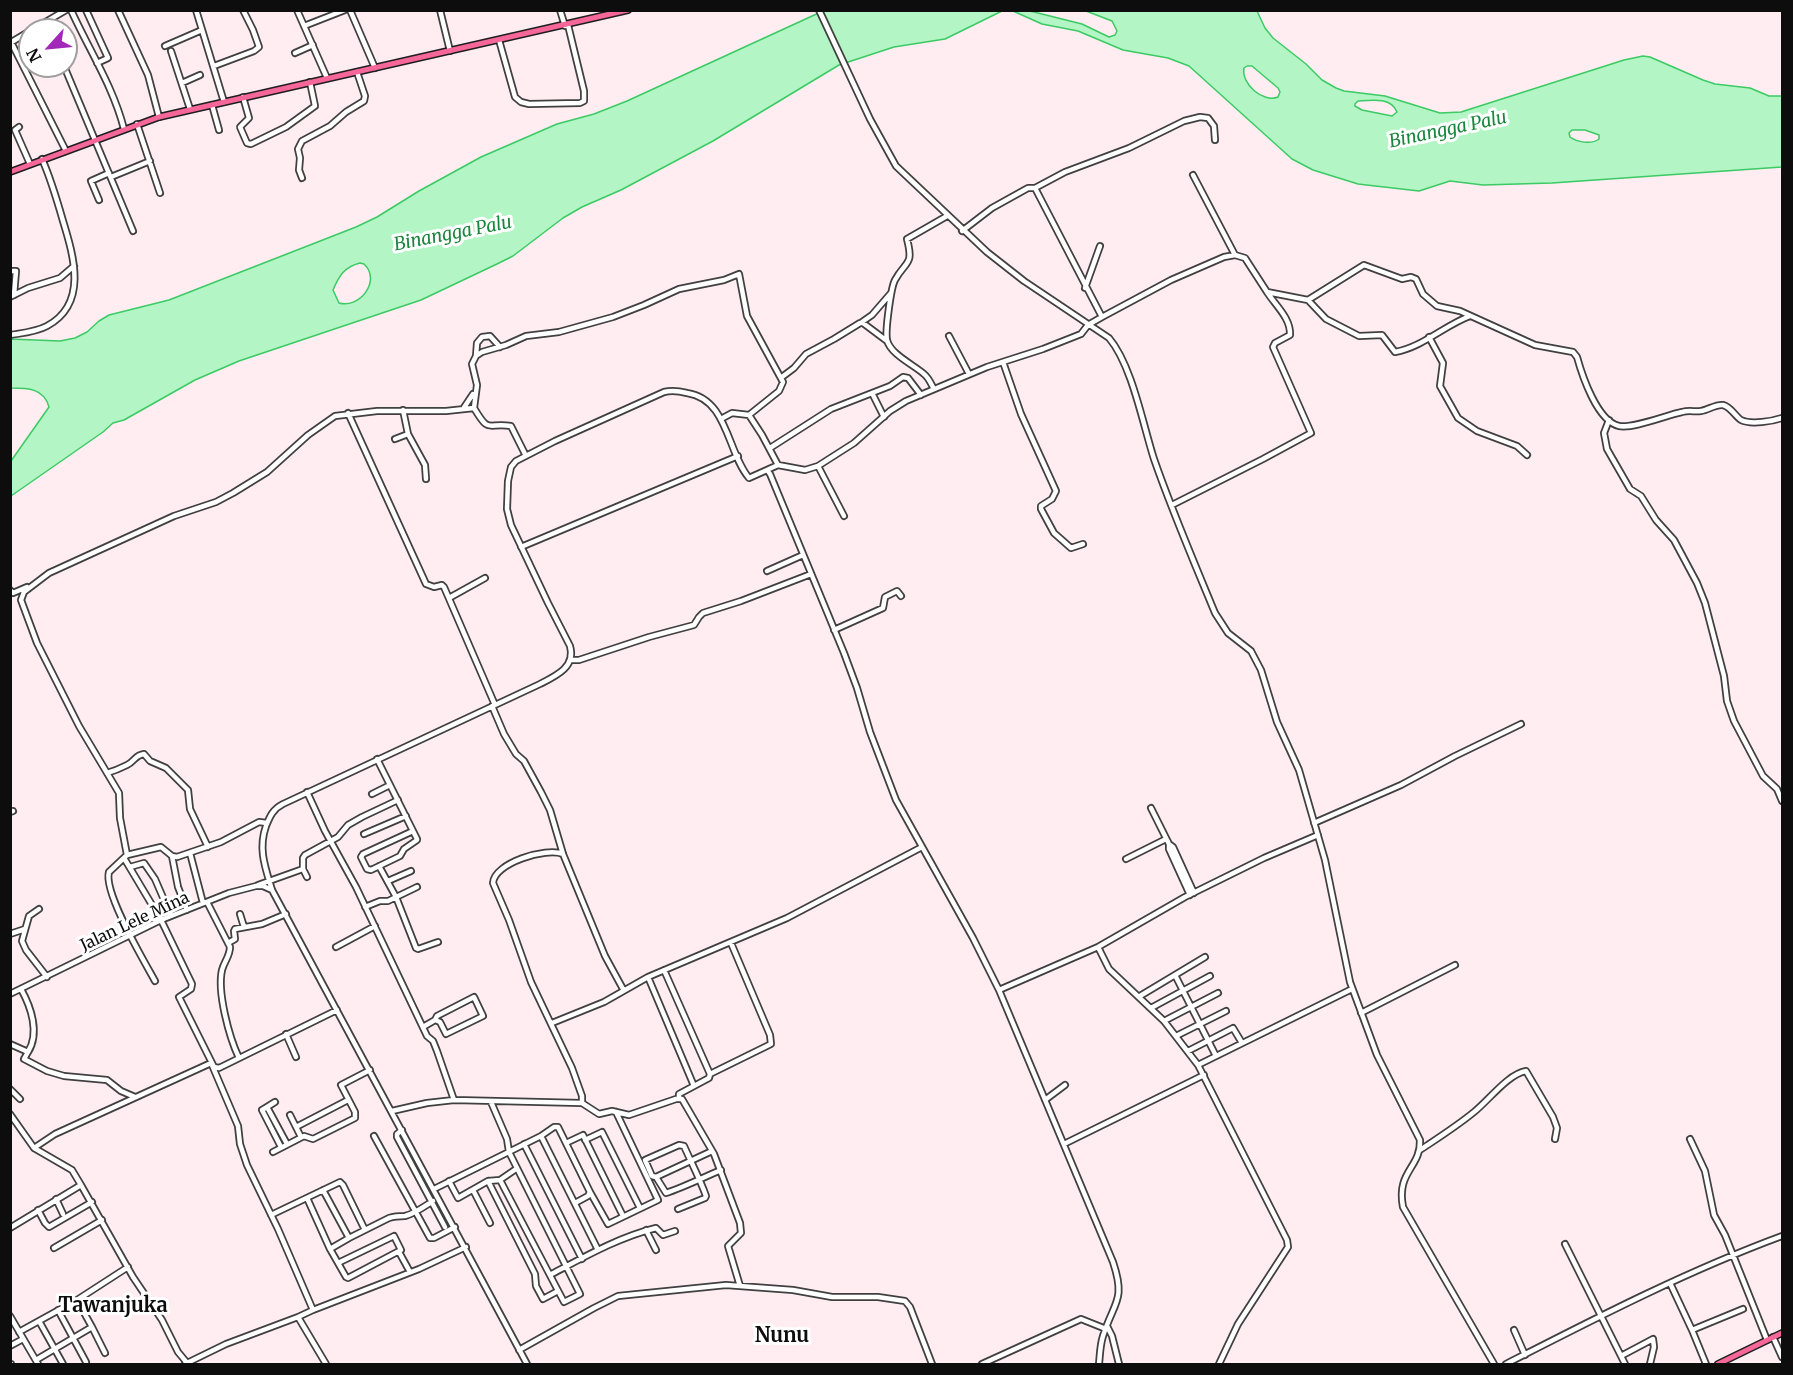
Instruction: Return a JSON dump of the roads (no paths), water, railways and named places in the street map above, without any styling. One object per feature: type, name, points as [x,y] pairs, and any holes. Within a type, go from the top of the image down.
[{"type":"main road","points":[[10,172],[159,117],[499,39],[567,26],[628,10]]},
{"type":"main road","points":[[1718,1365],[1782,1333]]},
{"type":"street","points":[[53,18],[66,10]]},
{"type":"street","points":[[71,10],[116,101],[124,129]]},
{"type":"street","points":[[86,10],[108,58],[97,63]]},
{"type":"street","points":[[118,10],[148,75],[159,117]]},
{"type":"street","points":[[196,10],[224,102]]},
{"type":"street","points":[[214,66],[258,49],[258,43],[243,10]]},
{"type":"street","points":[[297,10],[327,78]]},
{"type":"street","points":[[304,26],[348,10],[375,68]]},
{"type":"street","points":[[440,10],[450,51]]},
{"type":"street","points":[[499,39],[515,97],[521,102],[529,104],[580,103],[584,101],[584,91],[567,26],[560,10]]},
{"type":"street","points":[[819,11],[891,159],[962,231],[1010,270],[1109,338],[1117,349],[1172,505],[1219,622],[1228,633],[1251,651],[1260,665],[1277,722],[1299,770],[1318,835],[1330,879],[1352,989],[1385,1073],[1418,1134],[1420,1150]]},
{"type":"street","points":[[165,46],[202,30]]},
{"type":"street","points":[[11,43],[66,151]]},
{"type":"street","points":[[295,53],[313,45]]},
{"type":"street","points":[[171,51],[190,109]]},
{"type":"street","points":[[303,178],[299,170],[298,149],[302,141],[330,126],[346,112],[364,101],[357,72]]},
{"type":"street","points":[[182,83],[200,75]]},
{"type":"street","points":[[69,78],[133,231]]},
{"type":"street","points":[[243,97],[249,118],[240,130],[247,143],[251,144],[286,127],[315,106],[310,82]]},
{"type":"street","points":[[212,105],[219,130]]},
{"type":"street","points":[[962,231],[1012,196],[1028,188],[1035,188],[1065,172],[1129,148],[1178,124],[1196,118],[1208,118],[1213,123],[1215,140]]},
{"type":"street","points":[[137,124],[160,192]]},
{"type":"street","points":[[19,127],[15,132],[30,164]]},
{"type":"street","points":[[10,335],[37,330],[57,319],[66,309],[74,293],[74,266],[53,186],[42,159]]},
{"type":"street","points":[[99,200],[91,181],[150,161]]},
{"type":"street","points":[[1193,175],[1235,255]]},
{"type":"street","points":[[1035,188],[1102,317]]},
{"type":"street","points":[[887,341],[894,281],[908,265],[910,259],[907,239],[946,216]]},
{"type":"street","points":[[1085,288],[1100,246]]},
{"type":"street","points":[[527,1365],[466,1247],[272,890],[261,848],[267,824],[276,808],[555,677],[571,660],[570,646],[521,547],[508,514],[511,467],[516,461],[580,429],[669,391],[695,394],[714,408],[749,478],[778,465],[805,470],[818,466],[854,443],[898,406],[969,374],[1081,334],[1088,325],[1171,280],[1214,261],[1235,255],[1245,258],[1280,308],[1289,327],[1290,334],[1275,343],[1273,347],[1311,433],[1172,505]]},
{"type":"street","points":[[1308,300],[1364,264],[1402,279],[1411,277],[1416,279],[1429,301],[1445,309],[1456,310],[1535,345],[1573,352],[1577,357],[1588,390],[1600,410],[1609,420],[1619,426],[1680,412],[1702,411],[1721,405],[1747,422],[1782,418]]},
{"type":"street","points":[[10,271],[16,271],[12,296],[60,278],[74,266]]},
{"type":"street","points":[[476,356],[526,336],[559,332],[644,305],[679,289],[724,280],[739,274],[747,316],[782,377],[783,386],[749,415],[732,413],[721,419]]},
{"type":"street","points":[[1267,292],[1308,300],[1326,319],[1362,337],[1382,335],[1395,352],[1410,348],[1454,322],[1470,316]]},
{"type":"street","points":[[782,377],[794,369],[806,354],[872,315],[891,293]]},
{"type":"street","points":[[862,322],[887,341],[908,364],[924,373],[934,389]]},
{"type":"street","points":[[500,347],[490,336],[482,337],[477,343],[476,356],[472,364],[477,385],[474,408],[484,424],[491,427],[511,426],[526,456]]},
{"type":"street","points":[[950,336],[969,374]]},
{"type":"street","points":[[1429,337],[1443,363],[1440,386],[1458,418],[1477,432],[1517,446],[1527,454]]},
{"type":"street","points":[[1002,362],[1021,414],[1056,491],[1052,499],[1041,506],[1041,509],[1059,539],[1071,548],[1083,544]]},
{"type":"street","points":[[770,448],[831,409],[872,393],[906,376],[921,395]]},
{"type":"street","points":[[463,409],[475,392]]},
{"type":"street","points":[[872,393],[884,417]]},
{"type":"street","points":[[313,1310],[247,1165],[231,1105],[179,998],[192,987],[161,920],[126,857],[119,793],[63,696],[37,643],[21,600],[24,592],[30,586],[49,573],[174,516],[216,502],[233,493],[267,472],[327,420],[335,416],[348,413],[403,410],[446,411],[474,408]]},
{"type":"street","points":[[403,410],[408,434],[423,459],[426,479]]},
{"type":"street","points":[[348,413],[426,584],[434,587],[442,585],[449,597],[504,734],[516,754],[524,761],[550,810],[563,854],[605,956],[623,989]]},
{"type":"street","points":[[749,415],[778,465]]},
{"type":"street","points":[[1609,420],[1604,433],[1607,449],[1628,486],[1641,496],[1656,520],[1674,540],[1697,583],[1705,603],[1724,676],[1727,701],[1734,721],[1763,776],[1777,789],[1782,801]]},
{"type":"street","points":[[395,439],[408,434]]},
{"type":"street","points":[[521,547],[738,456]]},
{"type":"street","points":[[818,466],[844,516]]},
{"type":"street","points":[[767,470],[857,688],[888,780],[999,990],[1118,1276],[1119,1296],[1100,1348],[1099,1365]]},
{"type":"street","points":[[767,571],[803,555]]},
{"type":"street","points":[[571,660],[579,660],[694,625],[703,613],[811,574]]},
{"type":"street","points":[[449,597],[485,578]]},
{"type":"street","points":[[10,590],[13,593],[30,586]]},
{"type":"street","points":[[834,630],[884,608],[887,595],[897,591],[901,596]]},
{"type":"street","points":[[1314,823],[1401,785],[1521,724]]},
{"type":"street","points":[[107,773],[129,764],[141,754],[166,768],[188,789],[190,809],[208,847]]},
{"type":"street","points":[[377,759],[406,816],[413,831],[416,842],[404,849],[400,856],[368,870],[362,855],[413,831]]},
{"type":"street","points":[[372,794],[390,785]]},
{"type":"street","points":[[307,792],[437,1051],[454,1100]]},
{"type":"street","points":[[307,877],[303,869],[303,857],[341,835],[348,825],[398,800]]},
{"type":"street","points":[[1151,808],[1173,847],[1192,894]]},
{"type":"street","points":[[364,834],[406,816]]},
{"type":"street","points":[[155,981],[130,937],[107,880],[109,872],[126,857],[161,847],[172,856],[177,857],[208,847],[259,822],[267,824]]},
{"type":"street","points":[[999,990],[1098,947],[1192,894],[1264,858],[1318,835]]},
{"type":"street","points":[[1126,859],[1168,841]]},
{"type":"street","points":[[552,1023],[603,1002],[648,977],[811,907],[922,847]]},
{"type":"street","points":[[563,854],[547,851],[523,858],[497,873],[492,880],[531,982],[552,1023],[580,1089],[582,1103]]},
{"type":"street","points":[[190,853],[205,902],[228,943],[230,953],[222,974],[226,1026],[239,1058]]},
{"type":"street","points":[[172,856],[178,887],[187,910]]},
{"type":"street","points":[[130,867],[144,863],[158,885],[171,916]]},
{"type":"street","points":[[379,866],[396,897],[416,948],[438,942]]},
{"type":"street","name":"Jalan Lele Mina","points":[[10,994],[161,920],[205,902],[303,869]]},
{"type":"street","points":[[388,881],[411,871]]},
{"type":"street","points":[[256,886],[272,890]]},
{"type":"street","points":[[365,907],[417,887]]},
{"type":"street","points":[[39,909],[30,915],[22,939],[47,977]]},
{"type":"street","points":[[240,914],[244,927]]},
{"type":"street","points":[[228,943],[236,939],[234,930],[262,924],[286,914]]},
{"type":"street","points":[[336,946],[375,926]]},
{"type":"street","points":[[10,934],[24,929]]},
{"type":"street","points":[[679,1098],[679,1094],[709,1078],[710,1074],[771,1044],[771,1035],[731,943]]},
{"type":"street","points":[[1098,947],[1109,969],[1164,1021],[1198,1065],[1287,1240],[1288,1247],[1238,1324],[1219,1365]]},
{"type":"street","points":[[1140,996],[1205,957]]},
{"type":"street","points":[[1361,1013],[1455,965]]},
{"type":"street","points":[[664,970],[710,1074]]},
{"type":"street","points":[[1174,975],[1216,1056]]},
{"type":"street","points":[[1151,1008],[1210,976]]},
{"type":"street","points":[[648,977],[694,1086]]},
{"type":"street","points":[[21,989],[34,1032],[33,1042],[24,1057],[25,1060],[47,1071],[64,1076],[107,1080],[121,1091],[135,1097]]},
{"type":"street","points":[[1198,1065],[1352,989]]},
{"type":"street","points":[[1164,1021],[1218,993]]},
{"type":"street","points":[[423,1027],[435,1020],[437,1016],[474,997],[483,1016],[446,1034],[440,1022],[435,1020]]},
{"type":"street","points":[[212,1064],[219,1068],[337,1010]]},
{"type":"street","points":[[1176,1036],[1226,1011]]},
{"type":"street","points":[[1188,1051],[1233,1028],[1242,1043]]},
{"type":"street","points":[[286,1034],[296,1057]]},
{"type":"street","points":[[10,1044],[28,1052]]},
{"type":"street","points":[[34,1148],[55,1134],[212,1064]]},
{"type":"street","points":[[273,1152],[301,1137],[313,1139],[355,1118],[355,1112],[342,1090],[342,1083],[370,1070]]},
{"type":"street","points":[[1494,1365],[1403,1207],[1401,1193],[1403,1180],[1420,1150],[1472,1114],[1522,1072],[1526,1071],[1553,1117],[1557,1128],[1555,1139]]},
{"type":"street","points":[[1064,1144],[1204,1075]]},
{"type":"street","points":[[1045,1101],[1065,1085]]},
{"type":"street","points":[[10,1089],[20,1099]]},
{"type":"street","points":[[392,1111],[427,1102],[454,1100],[582,1103],[599,1114],[608,1111],[629,1115],[679,1098],[684,1100],[721,1170],[741,1231],[728,1246],[740,1286]]},
{"type":"street","points":[[296,1128],[348,1100]]},
{"type":"street","points":[[276,1102],[262,1110],[281,1147]]},
{"type":"street","points":[[491,1102],[507,1139],[509,1152],[516,1169],[580,1294],[564,1302],[500,1180]]},
{"type":"street","points":[[267,1107],[287,1144]]},
{"type":"street","points":[[434,1189],[541,1136],[556,1126],[606,1223],[623,1216],[658,1200],[616,1112]]},
{"type":"street","points":[[10,1114],[34,1148],[72,1170],[187,1364],[225,1344],[410,1272],[466,1247]]},
{"type":"street","points":[[290,1114],[301,1137]]},
{"type":"street","points":[[402,1130],[397,1137],[444,1227]]},
{"type":"street","points":[[585,1140],[602,1132],[640,1208]]},
{"type":"street","points":[[566,1143],[583,1135],[623,1216]]},
{"type":"street","points":[[374,1136],[430,1239],[455,1227]]},
{"type":"street","points":[[541,1136],[598,1250]]},
{"type":"street","points":[[1690,1139],[1704,1166],[1712,1196],[1714,1215],[1770,1338],[1782,1357]]},
{"type":"street","points":[[524,1144],[582,1259]]},
{"type":"street","points":[[678,1209],[706,1197],[699,1179],[684,1146],[681,1144],[645,1160],[652,1176],[656,1177],[666,1193],[699,1179],[721,1170]]},
{"type":"street","points":[[656,1177],[712,1151]]},
{"type":"street","points":[[449,1181],[458,1198],[488,1182],[500,1180],[516,1169]]},
{"type":"street","points":[[271,1215],[338,1182],[344,1185],[365,1230]]},
{"type":"street","points":[[488,1182],[535,1274],[536,1286],[544,1302],[558,1291]]},
{"type":"street","points":[[10,1228],[81,1185]]},
{"type":"street","points":[[324,1190],[349,1238]]},
{"type":"street","points":[[473,1190],[490,1223]]},
{"type":"street","points":[[575,1203],[588,1196],[590,1192]]},
{"type":"street","points":[[307,1198],[330,1249],[346,1277],[350,1278],[399,1252]]},
{"type":"street","points":[[330,1249],[389,1218],[415,1212],[438,1198]]},
{"type":"street","points":[[56,1199],[63,1214]]},
{"type":"street","points":[[38,1210],[49,1227],[92,1202]]},
{"type":"street","points":[[54,1248],[102,1220]]},
{"type":"street","points":[[550,1275],[598,1250],[646,1230],[656,1228],[663,1235],[675,1231]]},
{"type":"street","points":[[646,1230],[656,1250]]},
{"type":"street","points":[[338,1263],[394,1236],[401,1250],[399,1252],[410,1272]]},
{"type":"street","points":[[1506,1365],[1670,1283],[1782,1236]]},
{"type":"street","points":[[1565,1244],[1625,1365]]},
{"type":"street","points":[[19,1332],[77,1300],[128,1267]]},
{"type":"street","points":[[1670,1283],[1706,1365]]},
{"type":"street","points":[[530,1290],[536,1286]]},
{"type":"street","points":[[519,1350],[618,1296],[709,1286],[740,1286],[793,1290],[832,1298],[878,1297],[905,1301],[910,1307],[932,1365]]},
{"type":"street","points":[[77,1300],[105,1353]]},
{"type":"street","points":[[1692,1330],[1743,1309]]},
{"type":"street","points":[[58,1310],[86,1362]]},
{"type":"street","points":[[10,1316],[37,1362],[92,1328]]},
{"type":"street","points":[[298,1317],[326,1365]]},
{"type":"street","points":[[982,1365],[1081,1319],[1106,1328],[1112,1336],[1119,1365]]},
{"type":"street","points":[[39,1321],[63,1365]]},
{"type":"street","points":[[1514,1330],[1525,1355]]},
{"type":"street","points":[[10,1346],[22,1339]]},
{"type":"street","points":[[1621,1356],[1653,1339],[1654,1347],[1650,1365]]},
{"type":"street","points":[[1731,1358],[1734,1365]]},
{"type":"water","name":"Binangga Palu","points":[[823,11],[1002,11],[945,39],[894,47],[839,65],[713,141],[563,218],[513,256],[421,300],[239,361],[195,380],[124,420],[113,423],[11,496],[11,461],[49,407],[43,396],[34,390],[11,388],[10,339],[60,341],[75,338],[109,315],[169,300],[356,227],[481,157],[557,124],[594,114]],"holes":[[[360,263],[364,264],[369,271],[370,278],[366,292],[354,302],[339,303],[333,290],[340,276],[350,267]]]},
{"type":"water","name":"Binangga Palu","points":[[1013,11],[1030,11],[1082,24],[1109,37],[1115,35],[1117,31],[1112,21],[1086,11],[1257,11],[1273,38],[1322,80],[1336,88],[1385,96],[1440,113],[1461,112],[1624,60],[1650,57],[1715,84],[1750,88],[1769,96],[1782,96],[1782,167],[1552,183],[1483,185],[1450,181],[1419,191],[1358,184],[1313,170],[1292,159],[1189,66],[1168,58],[1123,50],[1078,31],[1042,24]],"holes":[[[1252,66],[1278,88],[1280,92],[1278,97],[1266,97],[1254,91],[1244,74],[1244,68]],[[1380,100],[1390,104],[1397,112],[1392,116],[1362,110],[1355,104],[1358,101]],[[1572,130],[1585,130],[1599,135],[1599,139],[1592,142],[1580,141],[1570,137],[1569,133]]]},
{"type":"district","name":"Tawanjuka","points":[[113,1306]]},
{"type":"district","name":"Nunu","points":[[782,1336]]}]
